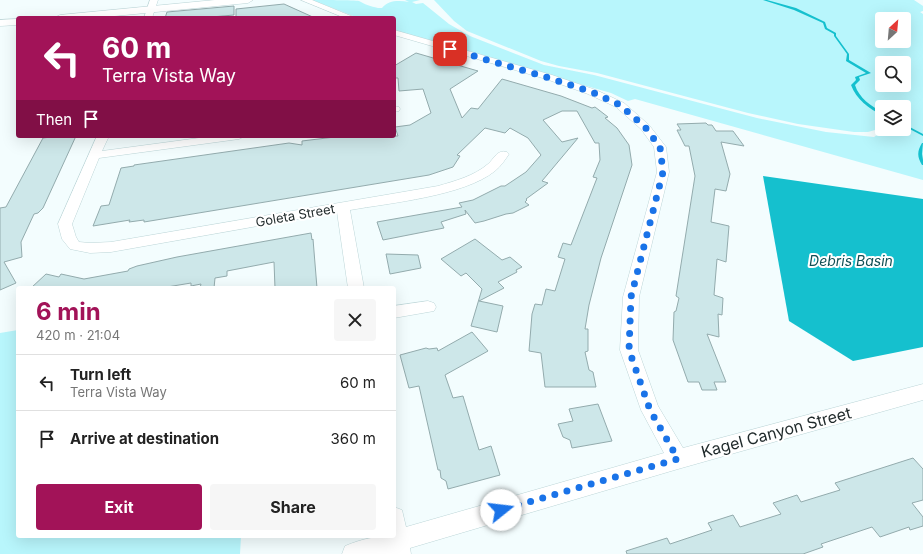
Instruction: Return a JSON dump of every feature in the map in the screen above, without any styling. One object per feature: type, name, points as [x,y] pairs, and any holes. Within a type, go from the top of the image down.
[{"type":"street","points":[[80,16],[248,0]]},
{"type":"street","points":[[305,0],[347,16]]},
{"type":"street","points":[[0,23],[16,22]]},
{"type":"street","points":[[396,33],[592,92],[620,105],[645,127],[660,147],[663,172],[631,297],[629,350],[650,410],[678,459]]},
{"type":"street","points":[[102,138],[96,155],[224,138]]},
{"type":"street","name":"Goleta Street","points":[[96,155],[65,224],[69,239],[75,246],[90,248],[111,247],[440,190],[487,171],[497,164],[503,154]]},
{"type":"street","points":[[343,207],[356,286]]},
{"type":"street","points":[[396,312],[428,308]]},
{"type":"street","name":"Kagel Canyon Street","points":[[353,554],[399,547],[678,459],[923,392]]},
{"type":"street","points":[[396,530],[399,547]]},
{"type":"shaded area","points":[[312,0],[359,1],[373,7],[382,8],[387,3],[394,1],[409,2],[405,0],[420,0],[412,2],[416,4],[423,3],[449,24],[470,36],[544,65],[594,75],[757,118],[826,132],[874,137],[911,136],[911,100],[875,100],[875,130],[868,132],[854,132],[798,124],[748,113],[597,73],[541,61],[467,31],[454,21],[434,0],[914,0],[923,6],[923,11],[920,12],[923,14],[923,180],[635,99],[628,101],[611,93],[396,32],[396,16],[353,16]]},
{"type":"shaded area","points":[[16,330],[16,538],[241,538],[240,554],[0,554],[0,333]]},
{"type":"water","name":"Debris Basin","points":[[763,176],[923,199],[923,347],[853,361],[789,321]]},
{"type":"building","points":[[284,4],[311,16],[236,16],[236,9]]},
{"type":"building","points":[[234,6],[234,15],[166,16],[167,12]]},
{"type":"building","points":[[416,53],[478,71],[450,89],[462,118],[471,108],[478,109],[502,79],[561,96],[592,108],[595,107],[608,117],[605,118],[617,128],[629,145],[632,165],[601,258],[589,305],[585,329],[588,329],[588,351],[585,352],[589,370],[593,372],[596,387],[545,387],[541,353],[529,351],[532,314],[535,304],[542,305],[546,289],[555,291],[565,259],[558,257],[563,243],[571,245],[597,178],[593,177],[600,160],[599,143],[595,143],[577,111],[562,111],[543,120],[562,142],[578,138],[542,181],[548,183],[526,199],[527,200],[525,202],[529,205],[513,213],[484,221],[475,223],[465,210],[466,214],[441,222],[444,228],[383,240],[377,222],[462,207],[459,203],[473,200],[501,186],[505,186],[526,172],[541,155],[528,138],[510,128],[505,133],[485,128],[457,155],[460,156],[453,167],[429,175],[144,222],[144,220],[129,222],[130,220],[93,226],[101,206],[109,205],[121,168],[289,143],[302,145],[302,141],[327,138],[396,138],[396,136],[398,136],[396,127],[410,125],[431,113],[423,89],[399,91],[398,78],[396,78],[396,65]]},
{"type":"building","points":[[706,123],[708,125],[712,125],[716,131],[733,131],[744,146],[721,142],[730,174],[726,191],[715,189],[711,222],[729,226],[726,262],[717,259],[714,295],[723,298],[722,315],[718,314],[719,337],[707,334],[726,382],[714,382],[717,390],[702,390],[699,382],[688,382],[673,340],[674,312],[676,311],[679,298],[676,296],[695,176],[689,146],[685,146],[677,130],[681,130],[677,124]]},
{"type":"building","points":[[43,138],[75,138],[43,208],[38,213],[34,214],[21,242],[22,257],[4,262],[16,283],[0,290],[0,208],[6,207]]},
{"type":"building","points":[[311,233],[312,240],[313,239],[317,286],[275,286],[274,262],[227,271],[227,276],[215,278],[214,286],[200,286],[201,284],[191,286],[191,283],[173,286],[33,286],[46,274],[59,277],[61,274],[84,279],[128,271],[129,269],[137,266],[177,257]]},
{"type":"building","points":[[475,239],[502,260],[510,257],[522,267],[516,270],[517,272],[498,282],[504,288],[479,301],[503,306],[497,332],[471,326],[482,289],[466,273],[461,276],[441,259]]},
{"type":"building","points":[[386,254],[418,255],[421,268],[390,274]]},
{"type":"building","points":[[472,332],[488,351],[445,375],[453,398],[463,396],[479,450],[491,446],[500,475],[448,489],[446,481],[441,478],[440,470],[438,470],[419,386],[409,388],[400,355],[426,348],[437,348],[438,351]]},
{"type":"building","points":[[598,404],[612,441],[572,448],[570,440],[563,437],[558,424],[573,421],[569,409]]},
{"type":"building","points":[[913,458],[923,469],[923,500],[912,503],[923,517],[923,526],[910,530],[909,527],[880,537],[872,527],[821,544],[823,547],[803,554],[627,554],[626,551],[667,538],[670,544],[712,530],[708,523],[733,515],[740,527],[781,514],[773,503],[797,495],[801,502],[840,490],[835,483]]},
{"type":"waterway","points":[[764,0],[795,9],[824,23],[826,28],[835,34],[848,54],[847,60],[869,73],[857,77],[858,80],[853,85],[860,98],[875,109]]},
{"type":"waterway","points":[[911,129],[923,135]]},
{"type":"waterway","points":[[923,144],[920,149],[923,164]]},
{"type":"route","points":[[450,49],[592,92],[620,105],[645,127],[660,147],[663,172],[631,297],[629,350],[650,410],[678,459],[501,510]]}]
